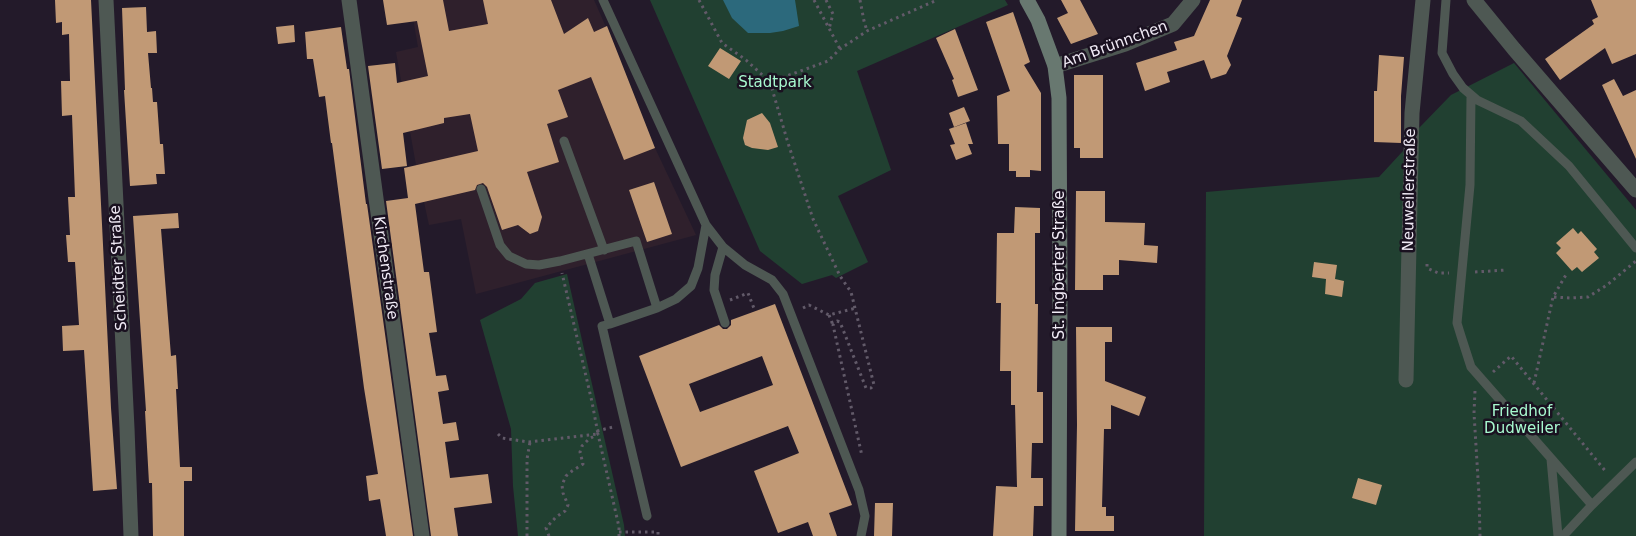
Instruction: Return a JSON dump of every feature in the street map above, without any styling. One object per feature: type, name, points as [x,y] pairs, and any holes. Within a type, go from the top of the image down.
[{"type":"main road","name":"St. Ingberter Straße","points":[[1027,0],[1038,20],[1055,66],[1058,98],[1060,286],[1059,536]]},
{"type":"street","name":"Scheidter Straße","points":[[106,0],[131,536]]},
{"type":"street","name":"Kirchenstraße","points":[[349,0],[422,536]]},
{"type":"street","name":"Am Brünnchen","points":[[1055,66],[1125,44],[1173,24],[1193,0]]},
{"type":"street","name":"Neuweilerstraße","points":[[1406,380],[1412,114],[1423,0]]},
{"type":"street","points":[[1474,0],[1636,190]]},
{"type":"lane","points":[[603,0],[706,224],[723,247],[745,265],[772,280],[783,294],[859,490],[865,516],[861,536]]},
{"type":"lane","points":[[1446,0],[1442,53],[1453,74],[1471,96],[1521,121],[1569,166],[1636,248]]},
{"type":"lane","points":[[1471,96],[1470,185],[1457,322],[1471,368],[1592,505]]},
{"type":"lane","points":[[564,140],[604,250]]},
{"type":"lane","points":[[481,190],[500,245],[509,256],[526,264],[539,265],[560,261],[636,241],[657,308]]},
{"type":"lane","points":[[647,516],[602,326],[657,308],[676,299],[691,286],[698,268],[706,224]]},
{"type":"lane","points":[[723,247],[715,275],[714,290],[725,322]]},
{"type":"lane","points":[[588,254],[610,324]]},
{"type":"lane","points":[[1551,458],[1558,536]]},
{"type":"lane","points":[[1563,536],[1636,462]]},
{"type":"path","points":[[699,0],[722,43],[746,60],[770,82],[813,219],[840,276],[850,292],[856,308],[874,385],[871,388],[866,388],[840,322],[836,322],[833,325]]},
{"type":"path","points":[[814,0],[840,49]]},
{"type":"path","points":[[826,0],[833,14],[829,29]]},
{"type":"path","points":[[860,0],[868,31]]},
{"type":"path","points":[[770,82],[828,61],[840,49],[868,31],[937,0]]},
{"type":"path","points":[[560,261],[619,534],[658,532],[658,536]]},
{"type":"path","points":[[1554,297],[1588,296],[1636,261]]},
{"type":"path","points":[[1488,271],[1506,270]]},
{"type":"path","points":[[1534,384],[1554,297],[1567,274]]},
{"type":"path","points":[[718,304],[748,293],[755,311]]},
{"type":"path","points":[[791,312],[809,305],[829,315],[856,308]]},
{"type":"path","points":[[829,315],[833,325],[863,462]]},
{"type":"path","points":[[1483,380],[1511,356],[1615,483]]},
{"type":"path","points":[[1476,373],[1474,413],[1480,495],[1480,536]]},
{"type":"path","points":[[498,434],[502,438],[530,442],[597,432],[605,429]]},
{"type":"path","points":[[549,536],[546,528],[565,511],[568,505],[562,486],[566,476],[583,464],[580,452],[582,446],[597,432]]},
{"type":"path","points":[[526,536],[527,459],[530,442]]},
{"type":"shaded area","points":[[410,0],[594,0],[621,61],[590,73],[624,159],[655,148],[696,235],[476,294],[461,219],[429,225],[416,165],[396,52],[418,47]]},
{"type":"green space","name":"Stadtpark","points":[[650,0],[1005,0],[1008,5],[857,71],[891,170],[838,196],[868,262],[836,278],[832,275],[802,284],[760,251]]},
{"type":"green space","name":"Friedhof Dudweiler","points":[[1514,63],[1636,210],[1636,536],[1204,536],[1206,192],[1379,177],[1403,151],[1419,128],[1451,95]]},
{"type":"green space","points":[[567,274],[625,536],[518,536],[513,486],[511,429],[480,320],[521,299],[535,283]]},
{"type":"water","points":[[723,0],[795,0],[799,26],[770,33],[748,33],[732,18]]},
{"type":"building","points":[[55,0],[91,0],[111,408],[117,489],[93,491],[84,350],[63,351],[62,326],[79,325],[75,262],[68,262],[66,235],[70,235],[68,197],[75,197],[72,115],[62,116],[61,81],[70,81],[69,34],[62,35],[62,22],[56,23]]},
{"type":"building","points":[[383,0],[443,0],[449,31],[488,24],[483,0],[551,0],[564,34],[588,18],[594,32],[607,26],[655,148],[624,160],[591,77],[558,90],[568,117],[547,124],[559,162],[527,172],[542,217],[538,231],[530,234],[518,225],[502,230],[487,187],[483,183],[477,185],[475,190],[415,204],[424,272],[429,272],[437,332],[429,333],[436,376],[446,375],[449,390],[438,392],[443,424],[456,422],[459,440],[445,442],[450,478],[488,474],[492,503],[454,508],[458,536],[431,536],[386,201],[408,198],[404,168],[478,151],[470,114],[444,118],[444,123],[403,133],[407,166],[382,169],[368,66],[395,63],[397,83],[428,76],[417,21],[387,25]]},
{"type":"building","points":[[1061,0],[1080,0],[1098,34],[1071,44],[1057,18],[1068,13]]},
{"type":"building","points":[[1210,0],[1242,0],[1236,16],[1242,18],[1227,56],[1231,65],[1226,74],[1211,79],[1204,60],[1167,72],[1170,82],[1145,91],[1136,63],[1177,50],[1174,42],[1194,36]]},
{"type":"building","points":[[1591,0],[1636,0],[1636,54],[1612,64],[1605,48],[1560,80],[1545,59],[1594,24],[1592,20],[1598,17]]},
{"type":"building","points":[[146,7],[147,32],[156,31],[157,53],[148,53],[153,102],[157,102],[160,144],[163,144],[165,174],[156,174],[157,184],[130,186],[124,90],[122,8]]},
{"type":"building","points":[[1013,12],[1030,62],[1024,65],[1041,93],[1041,171],[1030,170],[1030,177],[1016,177],[1016,171],[1009,171],[1009,144],[998,144],[997,96],[1010,91],[986,22]]},
{"type":"building","points":[[294,25],[295,42],[278,44],[276,27]]},
{"type":"building","points":[[341,27],[347,69],[349,69],[413,536],[386,536],[380,499],[369,501],[366,476],[378,474],[364,388],[325,96],[319,97],[313,59],[307,59],[305,32]]},
{"type":"building","points":[[955,29],[978,90],[958,97],[952,80],[954,79],[936,38]]},
{"type":"building","points":[[720,48],[741,61],[729,79],[708,66]]},
{"type":"building","points":[[1379,55],[1404,57],[1401,96],[1401,143],[1374,142],[1374,91],[1377,91]]},
{"type":"building","points":[[1074,75],[1103,75],[1103,158],[1080,158],[1080,148],[1074,148]]},
{"type":"building","points":[[1614,79],[1623,96],[1636,90],[1636,159],[1602,85]]},
{"type":"building","points":[[964,107],[970,121],[954,127],[949,113]]},
{"type":"building","points":[[762,113],[770,123],[778,147],[768,150],[745,145],[743,138],[747,120]]},
{"type":"building","points":[[966,123],[973,144],[968,144],[972,154],[956,160],[950,145],[955,144],[949,129]]},
{"type":"building","points":[[654,182],[672,234],[647,242],[629,190]]},
{"type":"building","points":[[1076,191],[1105,191],[1105,222],[1145,223],[1144,245],[1158,246],[1157,263],[1119,260],[1119,275],[1103,275],[1103,290],[1075,290]]},
{"type":"building","points":[[1015,207],[1040,208],[1040,233],[1035,233],[1035,304],[1038,304],[1037,392],[1043,392],[1043,443],[1032,443],[1031,478],[1043,478],[1043,506],[1034,506],[1033,536],[993,536],[996,486],[1017,487],[1015,405],[1011,405],[1011,371],[1000,371],[1001,303],[996,303],[997,233],[1014,233]]},
{"type":"building","points":[[178,213],[179,228],[161,229],[171,356],[176,355],[180,467],[192,467],[192,481],[184,481],[184,536],[153,536],[152,483],[149,483],[133,216]]},
{"type":"building","points":[[1573,228],[1578,234],[1581,231],[1597,249],[1594,252],[1599,258],[1582,272],[1577,267],[1572,271],[1556,253],[1561,248],[1556,243]]},
{"type":"building","points":[[1314,262],[1337,265],[1335,279],[1344,281],[1342,297],[1325,294],[1326,279],[1312,277]]},
{"type":"building","points":[[775,304],[852,505],[829,513],[837,536],[813,536],[808,522],[778,533],[754,471],[799,453],[788,426],[681,467],[639,356],[719,325],[723,329],[727,329],[731,325],[731,320]],"holes":[[[762,356],[773,385],[700,412],[689,384]]]},
{"type":"building","points":[[1076,327],[1112,327],[1112,342],[1105,342],[1105,381],[1146,397],[1139,416],[1111,405],[1111,429],[1104,429],[1102,507],[1106,507],[1106,516],[1114,516],[1114,531],[1075,531]]},
{"type":"building","points":[[1358,478],[1382,485],[1376,505],[1352,498]]},
{"type":"building","points":[[875,503],[893,503],[892,536],[874,536]]}]
